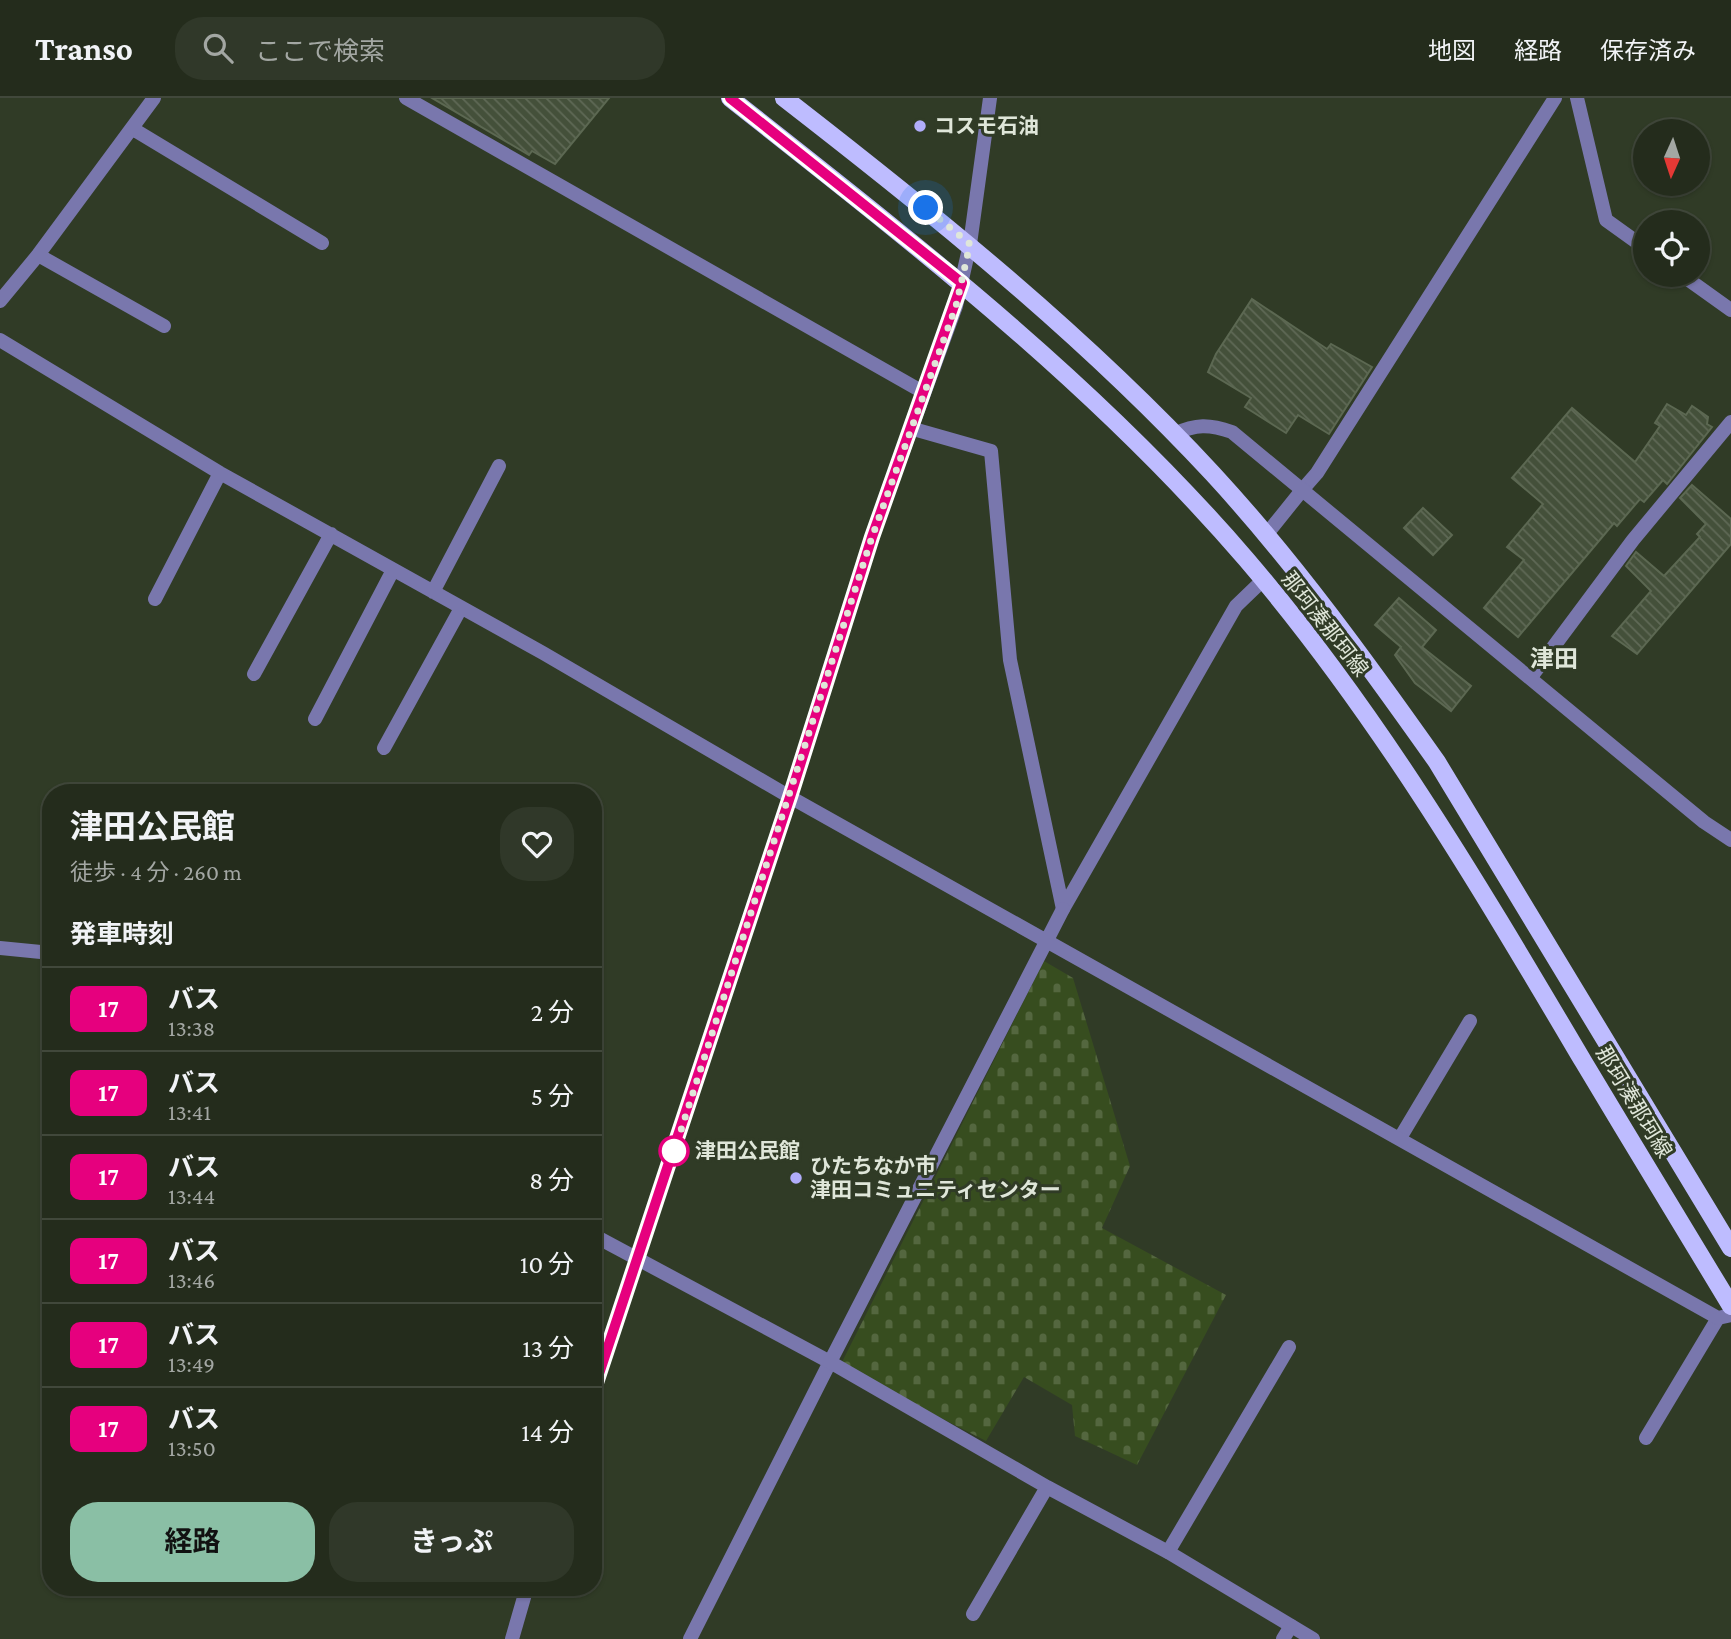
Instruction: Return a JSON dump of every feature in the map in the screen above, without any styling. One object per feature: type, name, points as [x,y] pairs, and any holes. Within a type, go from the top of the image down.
[{"type":"main road","name":"那珂湊那珂線","points":[[730,98],[962,283],[1020,333],[1150,457],[1262,581],[1365,711],[1454,846],[1727,1313]]},
{"type":"main road","name":"那珂湊那珂線","points":[[785,98],[970,244],[1093,353],[1174,434],[1266,535],[1384,688],[1437,762],[1731,1248]]},
{"type":"street","points":[[0,301],[133,130],[154,98]]},
{"type":"street","points":[[406,98],[923,392]]},
{"type":"street","points":[[602,1366],[790,797],[872,537],[962,283],[992,98]]},
{"type":"street","points":[[1266,535],[1317,473],[1555,98]]},
{"type":"street","points":[[1577,98],[1606,220],[1633,239]]},
{"type":"street","points":[[133,130],[322,243]]},
{"type":"street","points":[[38,255],[164,326]]},
{"type":"street","points":[[1699,287],[1731,310]]},
{"type":"street","points":[[0,340],[220,473],[1044,941],[1400,1138],[1727,1313],[1646,1438]]},
{"type":"street","points":[[1531,677],[1633,540],[1731,422]]},
{"type":"street","points":[[1174,434],[1194,425],[1212,425],[1232,432],[1704,822],[1731,839]]},
{"type":"street","points":[[910,428],[991,451],[1010,660],[1063,909]]},
{"type":"street","points":[[433,592],[499,466]]},
{"type":"street","points":[[155,599],[220,473]]},
{"type":"street","points":[[254,674],[331,534]]},
{"type":"street","points":[[314,719],[393,570]]},
{"type":"street","points":[[690,1639],[1044,941],[1236,606],[1262,581]]},
{"type":"street","points":[[384,748],[461,608]]},
{"type":"street","points":[[0,948],[42,952]]},
{"type":"street","points":[[1400,1138],[1470,1021]]},
{"type":"street","points":[[602,1240],[830,1362],[1047,1487],[1168,1552],[1313,1639]]},
{"type":"street","points":[[1168,1552],[1289,1347]]},
{"type":"street","points":[[973,1614],[1047,1487]]},
{"type":"street","points":[[512,1639],[524,1596]]},
{"type":"street","points":[[1283,1639],[1291,1626]]},
{"type":"green space","points":[[1044,961],[1073,978],[1130,1166],[1102,1228],[1226,1295],[1137,1465],[1075,1436],[1072,1405],[1024,1377],[986,1441],[840,1366]]},
{"type":"building","points":[[432,98],[609,98],[555,164],[532,151],[529,155]]},
{"type":"building","points":[[1252,299],[1327,349],[1331,344],[1372,367],[1329,434],[1298,415],[1286,433],[1245,407],[1251,398],[1208,372],[1216,354]]},
{"type":"building","points":[[1667,404],[1686,415],[1692,406],[1708,417],[1707,424],[1712,427],[1667,484],[1663,480],[1644,502],[1640,499],[1617,526],[1614,523],[1518,637],[1484,608],[1524,560],[1507,547],[1543,504],[1512,478],[1572,408],[1635,462],[1660,426],[1655,423]]},
{"type":"building","points":[[1692,485],[1731,519],[1731,544],[1637,654],[1612,636],[1651,591],[1626,566],[1636,552],[1664,576],[1700,537],[1697,534],[1706,524],[1680,498]]},
{"type":"building","points":[[1423,508],[1452,535],[1433,555],[1404,528]]},
{"type":"building","points":[[1399,598],[1436,630],[1422,647],[1471,686],[1451,711],[1415,683],[1395,655],[1401,647],[1375,625]]},
{"type":"bus line","name":"17","points":[[602,1366],[790,797],[872,537],[962,283],[730,98]]},
{"type":"place","name":"コスモ石油","points":[[920,126]]},
{"type":"place","name":"津田公民館","points":[[674,1151]]},
{"type":"place","name":"ひたちなか市 津田コミュニティセンター","points":[[796,1178]]},
{"type":"district","name":"津田","points":[[1554,658]]},
{"type":"route","points":[[674,1151],[672,1158],[872,537],[956,306],[970,244],[926,208]]}]
